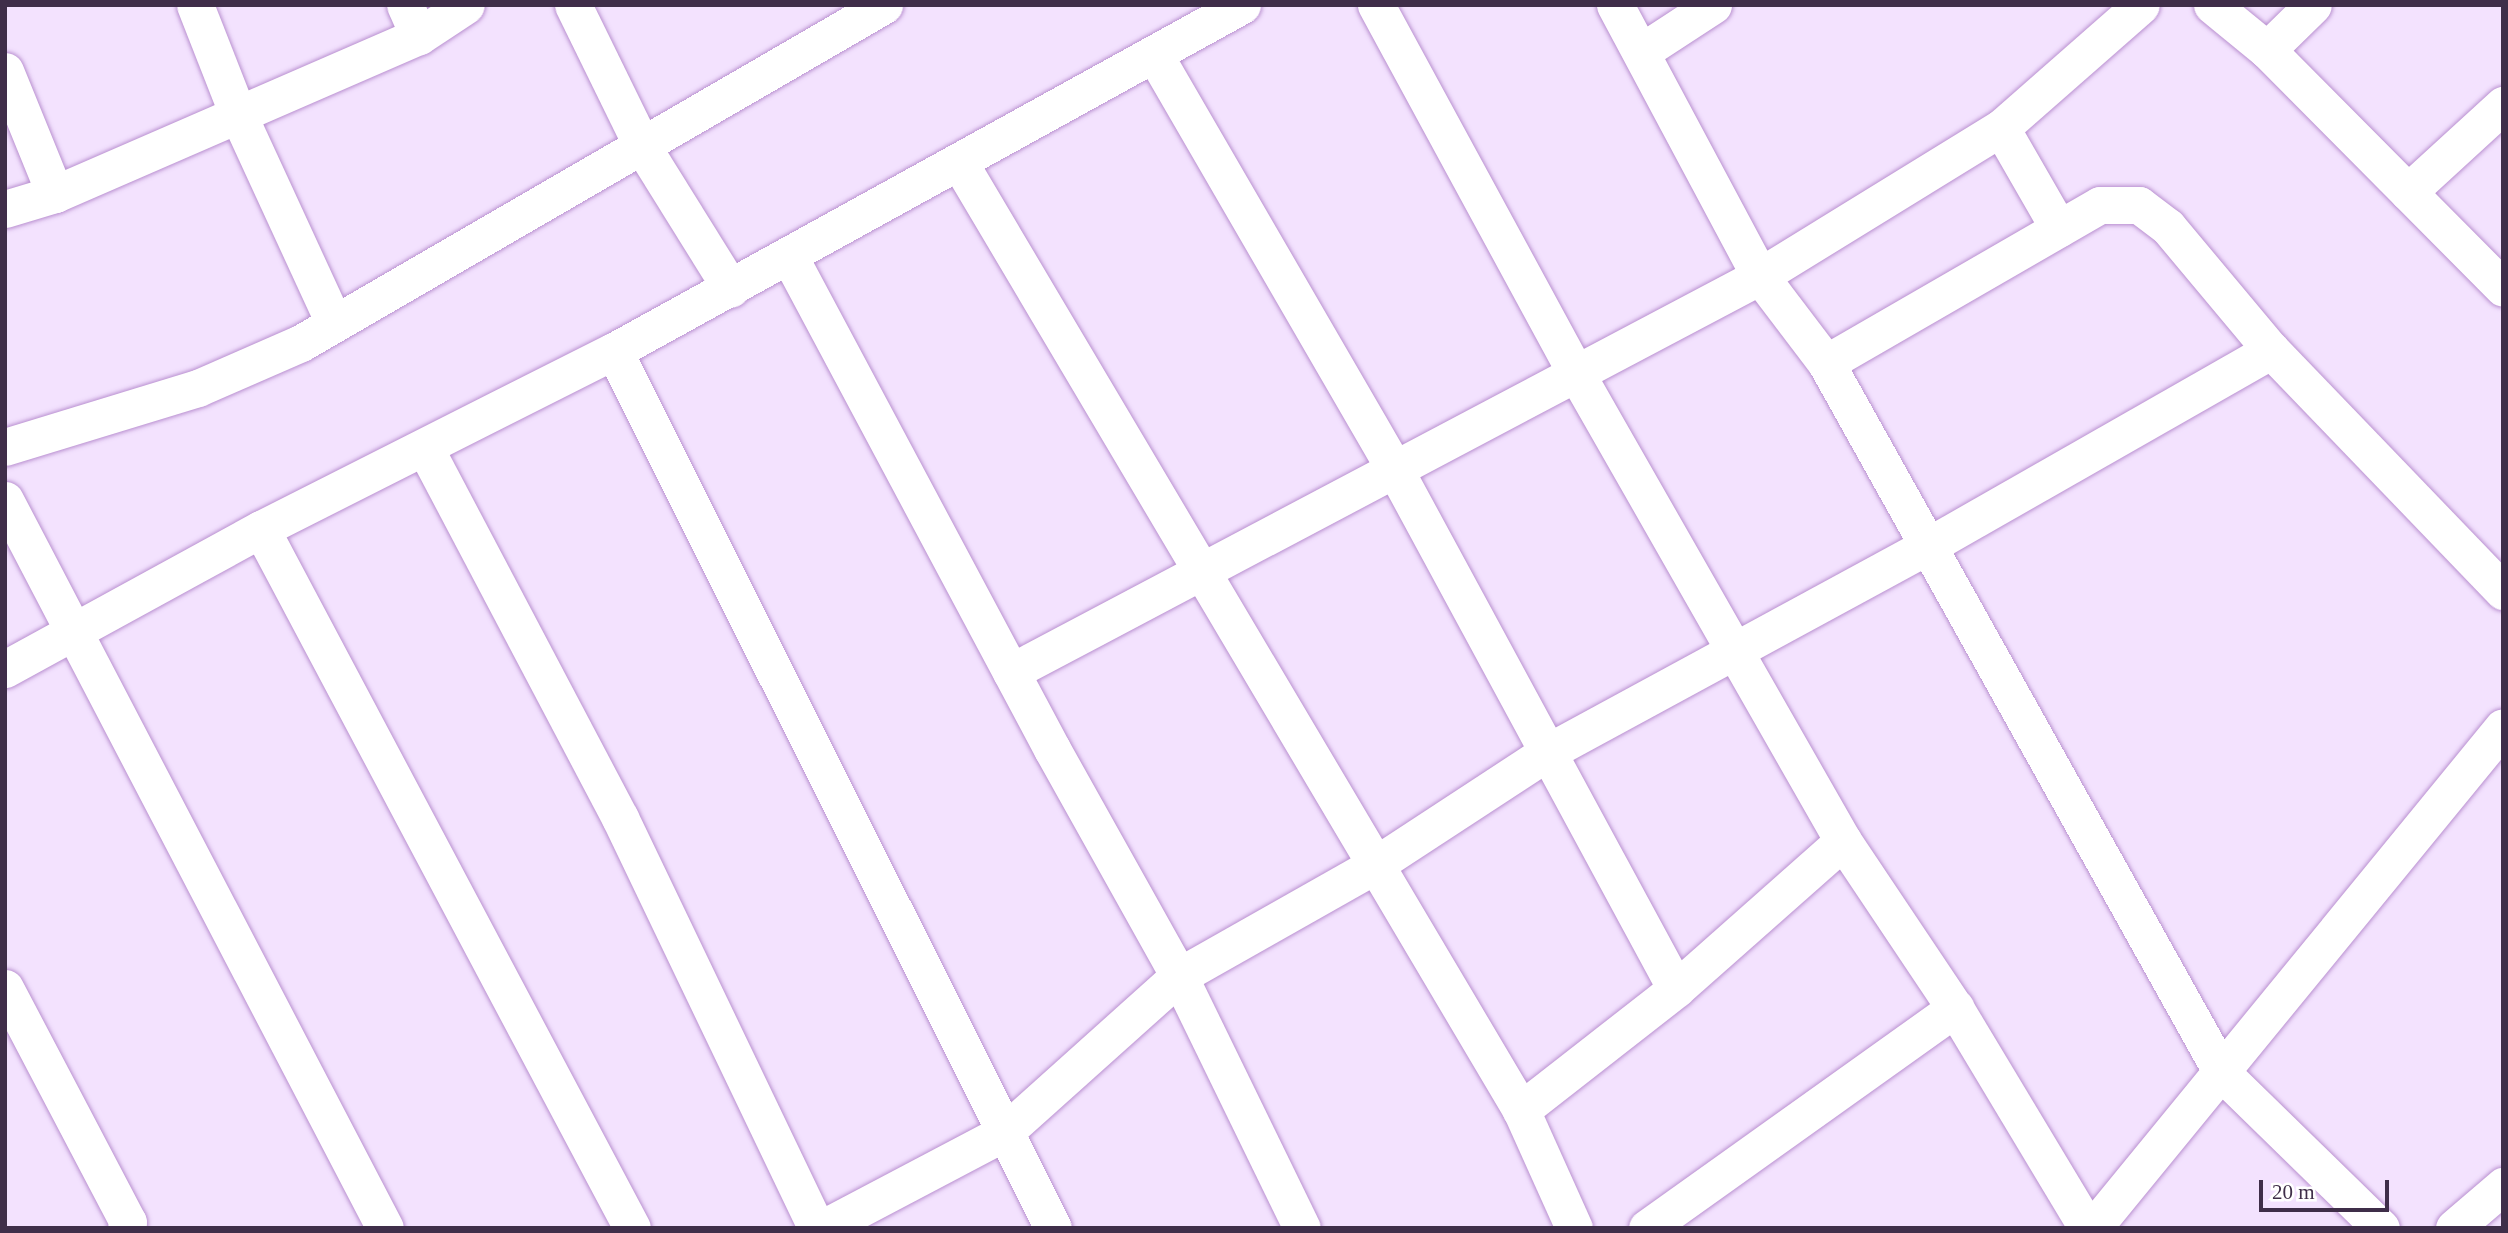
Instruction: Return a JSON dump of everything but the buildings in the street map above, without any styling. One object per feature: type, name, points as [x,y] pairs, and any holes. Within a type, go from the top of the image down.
[{"type":"street","points":[[195,5],[237,112],[334,323]]},
{"type":"street","points":[[5,209],[55,194],[237,112],[412,21],[466,5]]},
{"type":"street","points":[[573,5],[642,146],[731,289]]},
{"type":"street","points":[[5,447],[198,388],[334,323],[884,5]]},
{"type":"street","points":[[5,669],[75,634],[261,529],[426,450],[731,289],[1242,5]]},
{"type":"street","points":[[1376,5],[1576,373],[1843,841],[1955,1008],[2087,1228]]},
{"type":"street","points":[[1615,5],[1760,276],[1826,363],[2222,1073],[2381,1228]]},
{"type":"street","points":[[1640,52],[1713,5]]},
{"type":"street","points":[[1011,672],[1199,569],[1760,276],[2001,128],[2141,5]]},
{"type":"street","points":[[2212,5],[2267,50],[2503,288]]},
{"type":"street","points":[[2267,50],[2313,5]]},
{"type":"street","points":[[1154,54],[1394,468],[1676,989]]},
{"type":"street","points":[[5,71],[55,194]]},
{"type":"street","points":[[2408,192],[2503,105]]},
{"type":"street","points":[[2001,128],[2059,229]]},
{"type":"street","points":[[958,162],[1521,1110],[1574,1228]]},
{"type":"street","points":[[1826,363],[2100,205],[2139,205],[2168,227],[2272,350],[2503,591]]},
{"type":"street","points":[[789,256],[1011,672],[1179,976],[1302,1228]]},
{"type":"street","points":[[823,1228],[1005,1132],[1179,976],[1375,865],[1548,752],[1733,649],[1928,546],[2272,350]]},
{"type":"street","points":[[614,351],[1053,1228]]},
{"type":"street","points":[[426,450],[620,818],[816,1228]]},
{"type":"street","points":[[5,500],[384,1228]]},
{"type":"street","points":[[261,529],[632,1228]]},
{"type":"street","points":[[2093,1228],[2503,727]]},
{"type":"street","points":[[1521,1110],[1676,989],[1843,841]]},
{"type":"street","points":[[5,988],[128,1222],[126,1228]]},
{"type":"street","points":[[1647,1228],[1955,1008]]},
{"type":"street","points":[[2454,1228],[2503,1186]]}]
